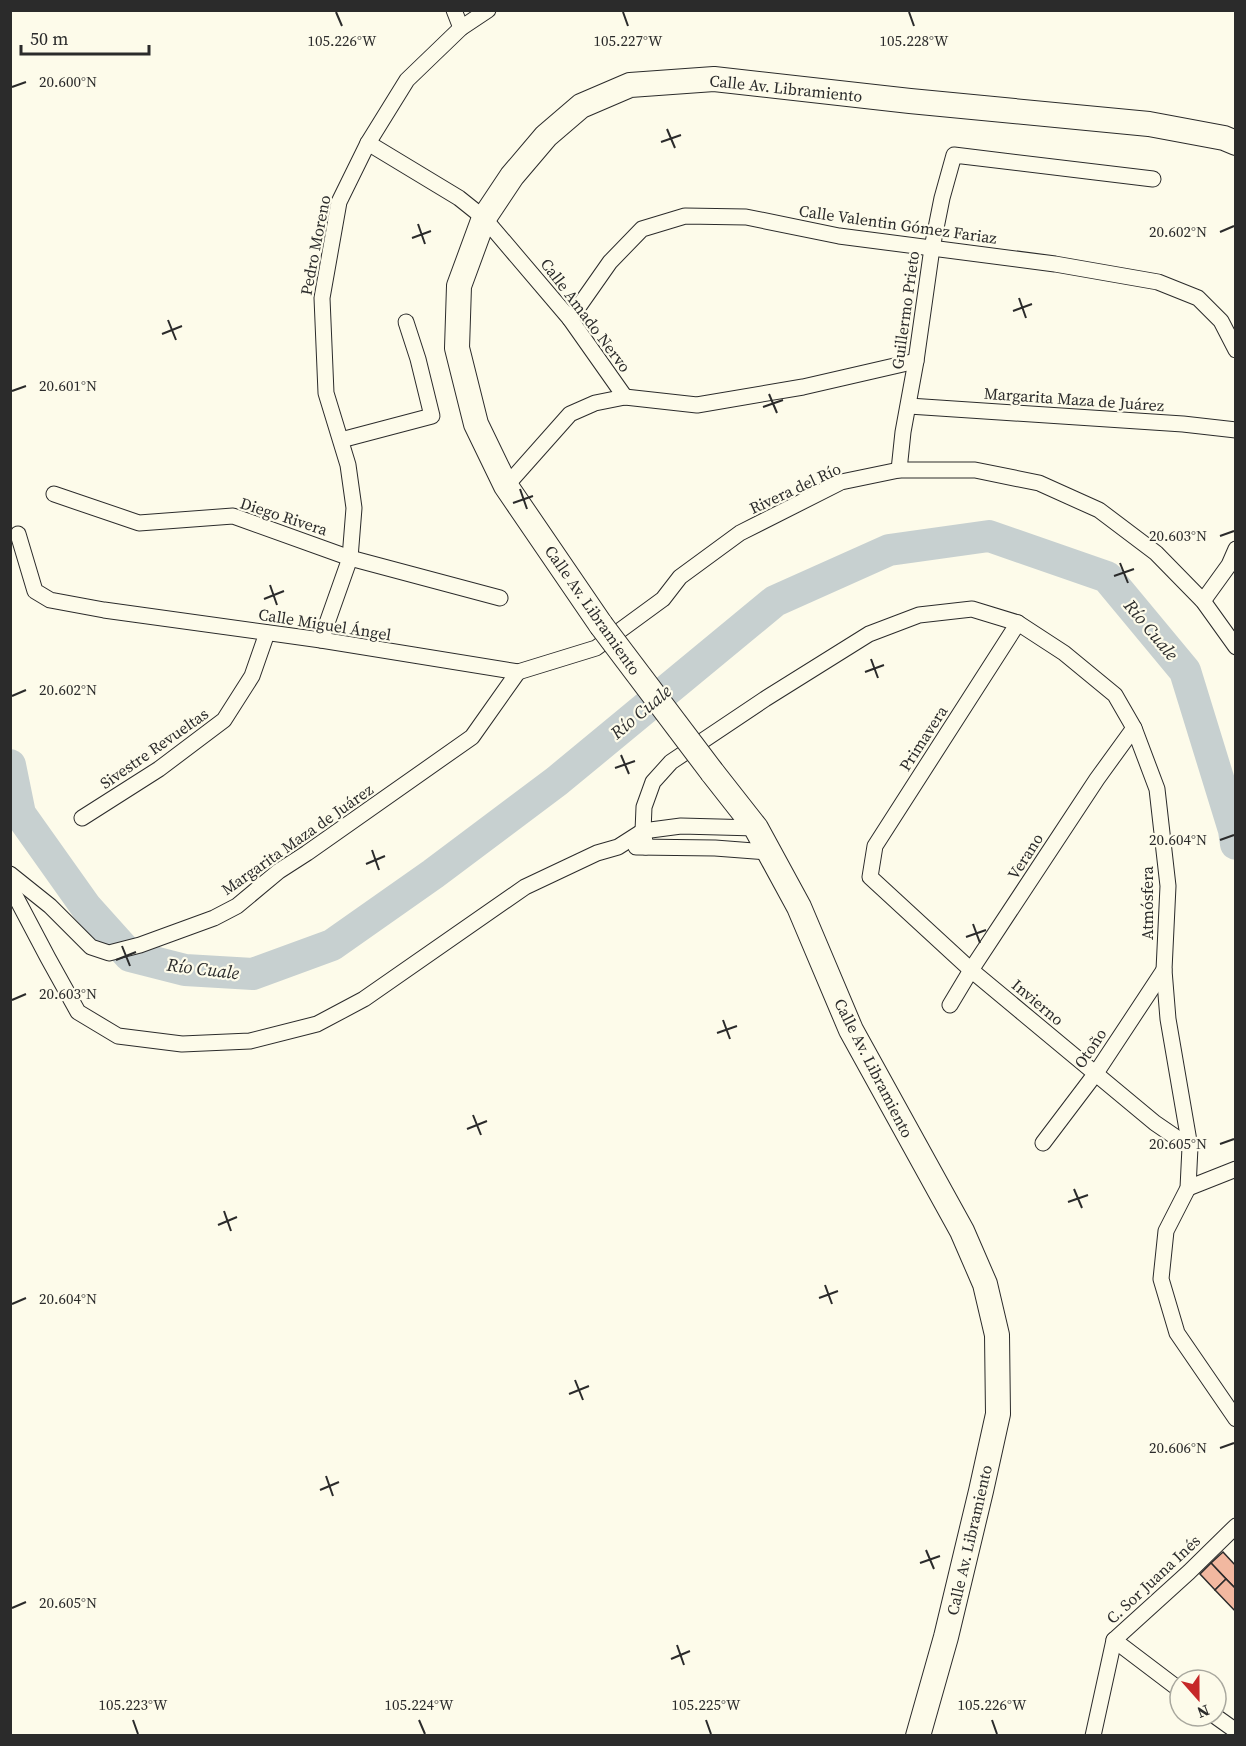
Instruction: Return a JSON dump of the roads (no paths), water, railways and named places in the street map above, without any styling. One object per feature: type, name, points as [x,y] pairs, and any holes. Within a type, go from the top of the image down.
[{"type":"main road","name":"Calle Av. Libramiento","points":[[918,1736],[946,1637],[998,1414],[997,1335],[985,1284],[962,1231],[851,1030],[799,908],[756,828],[599,636],[506,486],[476,424],[457,348],[459,286],[484,218],[512,176],[546,136],[581,106],[630,85],[714,79],[1149,124],[1224,138],[1236,143]]},
{"type":"street","points":[[454,10],[461,28]]},
{"type":"street","name":"Pedro Moreno","points":[[321,640],[350,558],[354,508],[348,465],[326,393],[322,298],[339,202],[368,143],[407,80],[461,28],[488,10]]},
{"type":"street","name":"Calle Amado Nervo","points":[[368,143],[459,198],[484,218],[570,319],[625,397],[697,405],[802,387],[916,361]]},
{"type":"street","name":"Guillermo Prieto","points":[[899,470],[932,248],[942,198],[954,156],[1153,179]]},
{"type":"street","name":"Calle Valentin Gómez Fariaz","points":[[570,319],[610,262],[642,229],[685,216],[746,217],[840,236],[1055,264],[1158,282],[1198,298],[1221,321],[1236,350]]},
{"type":"street","points":[[341,440],[432,416],[406,322]]},
{"type":"street","points":[[506,486],[570,414],[595,403],[625,397]]},
{"type":"street","name":"Margarita Maza de Juárez","points":[[909,406],[1183,424],[1236,430]]},
{"type":"street","name":"Rivera del Río","points":[[599,636],[663,599],[680,577],[740,533],[841,482],[899,470],[975,470],[1039,483],[1099,510],[1156,553],[1203,601],[1236,647]]},
{"type":"street","name":"Diego Rivera","points":[[54,494],[139,523],[232,516],[350,558],[500,598]]},
{"type":"street","name":"Calle Miguel Ángel","points":[[18,534],[35,591],[50,600],[105,610],[321,640],[518,672],[599,636]]},
{"type":"street","points":[[1203,601],[1229,565],[1236,549]]},
{"type":"street","name":"Atmósfera","points":[[646,847],[643,831],[644,807],[653,782],[671,762],[765,699],[869,634],[919,615],[972,609],[1018,623],[1064,653],[1115,695],[1134,728],[1158,800],[1168,886],[1164,970],[1168,1019],[1190,1147],[1188,1188],[1166,1231],[1161,1279],[1177,1333],[1236,1419]]},
{"type":"street","name":"Primavera","points":[[870,877],[875,846],[1018,623]]},
{"type":"street","name":"Sivestre Revueltas","points":[[82,818],[159,769],[224,720],[252,676],[267,633]]},
{"type":"street","name":"Margarita Maza de Juárez","points":[[10,874],[50,906],[91,947],[109,953],[140,945],[214,918],[237,906],[279,872],[472,737],[518,672]]},
{"type":"street","name":"Verano","points":[[950,1005],[1097,779],[1134,728]]},
{"type":"street","points":[[618,847],[643,831],[681,826],[756,828]]},
{"type":"street","points":[[10,886],[78,1012],[118,1036],[182,1044],[250,1041],[317,1024],[364,999],[525,888],[597,853],[618,847],[715,848],[768,852]]},
{"type":"street","name":"Invierno","points":[[870,877],[971,970],[1155,1123],[1190,1147]]},
{"type":"street","name":"Otoño","points":[[1043,1143],[1096,1073],[1164,970]]},
{"type":"street","points":[[1188,1188],[1236,1169]]},
{"type":"street","name":"C. Sor Juana Inés","points":[[1093,1736],[1114,1640],[1236,1526]]},
{"type":"street","points":[[1114,1640],[1168,1681]]},
{"type":"waterway","name":"Río Cuale","points":[[10,765],[20,814],[86,907],[130,956],[185,970],[253,974],[332,945],[433,874],[557,781],[775,601],[889,550],[989,536],[1107,577],[1185,671],[1234,830],[1236,844]]}]
